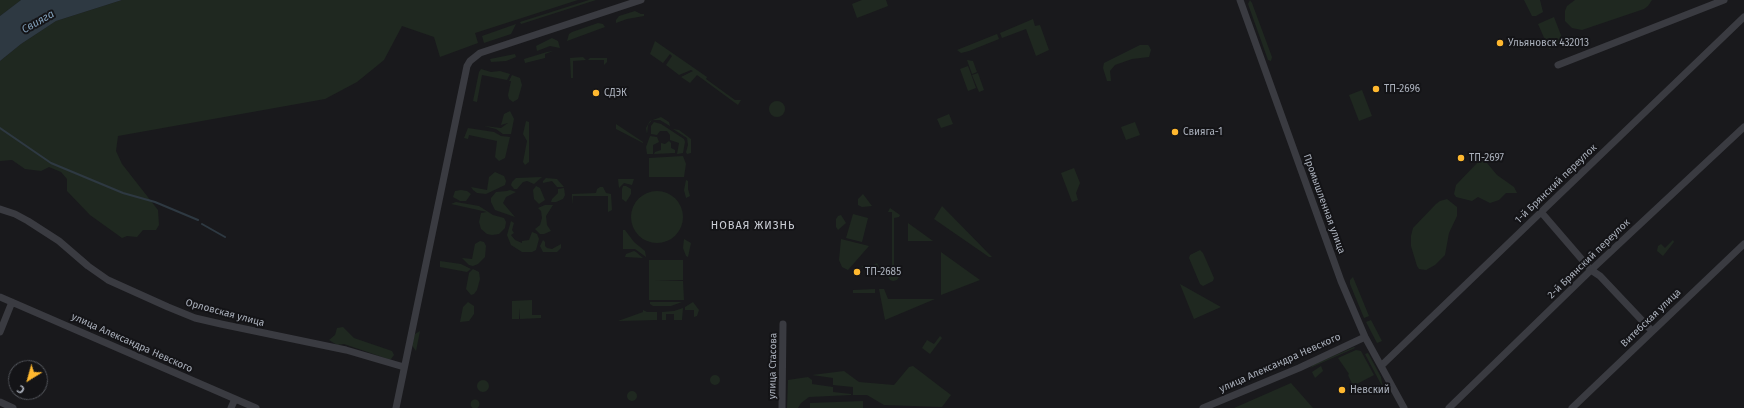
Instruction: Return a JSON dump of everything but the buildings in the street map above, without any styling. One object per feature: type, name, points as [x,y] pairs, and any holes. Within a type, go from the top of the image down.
[{"type":"street","points":[[396,408],[465,71],[470,61],[480,53],[641,0]]},
{"type":"street","name":"Промышленная улица","points":[[1240,0],[1341,281],[1365,337],[1404,408]]},
{"type":"street","points":[[1558,65],[1724,0]]},
{"type":"street","name":"1-й Брянский переулок","points":[[1381,366],[1744,17]]},
{"type":"street","name":"2-й Брянский переулок","points":[[1449,408],[1591,270],[1744,127]]},
{"type":"street","name":"Орловская улица","points":[[0,209],[15,214],[60,241],[88,266],[108,280],[195,318],[346,350],[404,367]]},
{"type":"street","points":[[1541,212],[1591,270],[1600,276],[1652,331]]},
{"type":"street","name":"Витебская улица","points":[[1572,408],[1744,244]]},
{"type":"street","name":"улица Александра Невского","points":[[0,297],[256,408]]},
{"type":"street","points":[[0,332],[12,302]]},
{"type":"street","name":"улица Стасова","points":[[782,408],[783,324]]},
{"type":"street","name":"улица Александра Невского","points":[[1203,408],[1298,368],[1365,337]]},
{"type":"street","points":[[231,408],[235,399]]},
{"type":"street","points":[[0,402],[14,408]]},
{"type":"shaded area","points":[[0,0],[21,0],[0,16]]},
{"type":"shaded area","points":[[122,0],[578,0],[475,33],[478,43],[440,57],[434,37],[402,26],[384,60],[357,82],[325,99],[118,136],[116,151],[122,164],[158,210],[159,225],[156,230],[143,230],[137,237],[127,236],[122,238],[90,215],[67,191],[67,179],[61,172],[49,167],[41,171],[25,169],[12,160],[0,161],[0,61],[21,44],[56,21]]},
{"type":"shaded area","points":[[589,0],[596,0],[521,24],[520,22]]},
{"type":"shaded area","points":[[862,0],[886,0],[888,6],[857,18],[852,4]]},
{"type":"shaded area","points":[[1250,0],[1272,57],[1271,61],[1268,60],[1248,4]]},
{"type":"shaded area","points":[[1524,0],[1540,0],[1543,12],[1536,16],[1532,16]]},
{"type":"shaded area","points":[[1575,0],[1652,0],[1644,9],[1582,30],[1572,28],[1565,21],[1565,11],[1567,6]]},
{"type":"shaded area","points":[[635,11],[644,14],[644,16],[627,19],[616,23],[619,16]]},
{"type":"shaded area","points":[[1554,17],[1564,43],[1549,49],[1538,24]]},
{"type":"shaded area","points":[[1033,19],[1035,26],[1040,25],[1049,50],[1036,56],[1026,29],[1002,38],[1000,33]]},
{"type":"shaded area","points":[[598,23],[603,24],[605,27],[567,41],[569,34],[572,32]]},
{"type":"shaded area","points":[[516,24],[511,34],[484,43],[482,36]]},
{"type":"shaded area","points":[[997,34],[999,39],[969,51],[961,53],[957,50]]},
{"type":"shaded area","points":[[552,38],[558,41],[560,48],[550,46],[537,51],[536,46]]},
{"type":"shaded area","points":[[655,41],[707,77],[706,79],[735,100],[741,100],[738,105],[697,75],[690,83],[681,77],[693,71],[691,70],[679,75],[666,65],[672,56],[670,54],[663,63],[650,54]]},
{"type":"shaded area","points":[[1140,45],[1149,46],[1151,50],[1149,57],[1132,59],[1115,65],[1110,71],[1111,81],[1107,81],[1103,68],[1104,63]]},
{"type":"shaded area","points":[[553,51],[545,54],[545,58],[525,63],[524,59]]},
{"type":"shaded area","points":[[515,54],[516,57],[506,61],[491,62],[490,59]]},
{"type":"shaded area","points":[[583,57],[586,60],[573,61],[573,78],[571,78],[570,58]]},
{"type":"shaded area","points":[[590,58],[607,58],[607,62],[604,65],[604,60],[588,60]]},
{"type":"shaded area","points":[[967,60],[973,61],[977,72],[972,74]]},
{"type":"shaded area","points":[[968,66],[976,88],[968,91],[960,69]]},
{"type":"shaded area","points":[[481,69],[491,72],[500,71],[510,74],[507,80],[482,75],[477,102],[473,101],[479,72]]},
{"type":"shaded area","points":[[978,73],[984,90],[979,92],[972,75]]},
{"type":"shaded area","points":[[512,75],[520,78],[522,85],[518,99],[513,102],[509,99],[508,95],[511,81],[509,81]]},
{"type":"shaded area","points":[[1362,90],[1372,116],[1359,121],[1349,95]]},
{"type":"shaded area","points":[[777,101],[784,106],[785,109],[780,116],[777,117],[770,112],[769,109],[774,102]]},
{"type":"shaded area","points":[[510,111],[514,119],[511,134],[503,134],[496,129],[484,126],[501,128],[508,123],[501,125],[504,114]]},
{"type":"shaded area","points":[[949,114],[953,124],[941,128],[937,119]]},
{"type":"shaded area","points":[[661,117],[669,122],[670,126],[660,120],[653,120]]},
{"type":"shaded area","points":[[652,120],[648,125],[647,134],[646,128],[650,121]]},
{"type":"shaded area","points":[[526,121],[529,122],[529,162],[525,165],[523,162],[527,141],[523,134]]},
{"type":"shaded area","points":[[654,122],[661,124],[684,139],[685,142],[683,153],[677,154],[679,143],[670,140],[670,135],[667,131],[660,131],[657,135],[651,134],[651,126]]},
{"type":"shaded area","points":[[1135,122],[1140,135],[1126,140],[1121,127]]},
{"type":"shaded area","points":[[616,124],[643,142],[643,143],[616,129]]},
{"type":"shaded area","points":[[468,128],[494,132],[501,136],[510,137],[505,158],[499,161],[495,157],[497,141],[469,135],[468,139],[464,138]]},
{"type":"shaded area","points":[[673,129],[679,130],[691,139],[691,153],[687,154],[686,152],[688,145],[687,138]]},
{"type":"shaded area","points":[[650,136],[657,137],[659,142],[653,145],[653,154],[647,154],[646,147]]},
{"type":"shaded area","points":[[669,141],[671,143],[671,148],[675,150],[675,153],[654,154],[655,152],[661,150],[661,143],[665,144]]},
{"type":"shaded area","points":[[683,156],[686,164],[684,177],[649,177],[649,158]]},
{"type":"shaded area","points":[[1479,161],[1487,163],[1497,175],[1514,187],[1517,193],[1506,193],[1499,200],[1490,203],[1478,197],[1472,201],[1456,197],[1454,194],[1456,185]]},
{"type":"shaded area","points":[[1074,168],[1080,183],[1076,193],[1078,200],[1072,202],[1061,173]]},
{"type":"shaded area","points":[[495,172],[504,176],[506,181],[505,185],[486,194],[477,193],[473,190],[471,187],[487,190],[489,177]]},
{"type":"shaded area","points":[[542,177],[534,184],[527,181],[523,182],[517,189],[514,189],[511,185],[516,178]]},
{"type":"shaded area","points":[[546,178],[557,179],[564,187],[557,187],[552,181],[543,183]]},
{"type":"shaded area","points":[[618,179],[634,179],[632,185],[624,183],[619,188]]},
{"type":"shaded area","points":[[686,180],[688,181],[690,196],[686,198],[684,190]]},
{"type":"shaded area","points":[[536,186],[540,188],[545,200],[539,204],[534,199],[533,190]]},
{"type":"shaded area","points":[[623,186],[631,189],[631,194],[626,202],[622,199]]},
{"type":"shaded area","points":[[603,187],[606,193],[611,194],[612,210],[608,212],[608,196],[573,196],[572,205],[572,194],[596,193],[597,189]]},
{"type":"shaded area","points":[[564,188],[565,195],[563,199],[556,202],[551,202],[558,193],[558,189]]},
{"type":"shaded area","points":[[510,190],[516,192],[506,197],[503,203],[515,217],[495,210],[491,202],[491,198],[496,192]]},
{"type":"shaded area","points":[[455,191],[467,191],[471,194],[466,201],[460,201],[453,197]]},
{"type":"shaded area","points":[[652,191],[662,191],[676,198],[683,212],[683,222],[676,236],[662,243],[652,243],[642,239],[635,232],[631,222],[631,212],[635,202],[642,195]]},
{"type":"shaded area","points":[[863,194],[872,206],[862,207],[858,205],[858,199]]},
{"type":"shaded area","points":[[1447,199],[1457,207],[1457,216],[1449,233],[1445,255],[1435,265],[1426,270],[1419,269],[1411,246],[1413,228],[1436,204]]},
{"type":"shaded area","points":[[456,202],[479,206],[493,215],[504,218],[506,222],[505,228],[499,234],[487,234],[481,229],[479,222],[481,213],[487,212],[451,204]]},
{"type":"shaded area","points":[[545,205],[553,205],[546,216],[547,225],[551,231],[540,234],[535,229],[540,225],[542,218],[541,211],[538,208]]},
{"type":"shaded area","points":[[942,206],[992,257],[989,257],[934,219]]},
{"type":"shaded area","points":[[890,208],[900,215],[899,217],[894,218],[894,276],[899,277],[897,280],[893,281],[888,277],[892,276],[892,212],[888,212]]},
{"type":"shaded area","points":[[853,214],[868,218],[862,242],[846,238]]},
{"type":"shaded area","points":[[841,215],[846,223],[838,230],[836,227],[836,219]]},
{"type":"shaded area","points":[[511,221],[514,223],[512,230],[514,233],[511,235],[515,240],[522,243],[522,241],[529,240],[532,232],[537,234],[539,239],[536,250],[532,252],[522,252],[511,245],[507,235]]},
{"type":"shaded area","points":[[908,223],[933,241],[908,241]]},
{"type":"shaded area","points":[[623,230],[625,230],[634,242],[645,251],[646,257],[635,249],[623,249]]},
{"type":"shaded area","points":[[684,239],[691,243],[688,257],[686,256],[683,248]]},
{"type":"shaded area","points":[[841,239],[869,246],[848,270],[842,267],[839,260]]},
{"type":"shaded area","points":[[543,240],[547,248],[552,249],[561,244],[561,248],[557,252],[543,252],[540,246]]},
{"type":"shaded area","points":[[1673,240],[1674,242],[1663,256],[1657,251],[1658,246],[1661,244],[1665,248]]},
{"type":"shaded area","points":[[480,241],[484,242],[486,246],[485,257],[478,264],[473,266],[469,265],[462,258],[472,259],[475,244]]},
{"type":"shaded area","points":[[1200,250],[1203,253],[1214,278],[1213,281],[1203,286],[1200,284],[1189,258],[1190,255]]},
{"type":"shaded area","points":[[634,251],[643,258],[625,257],[626,254]]},
{"type":"shaded area","points":[[941,252],[980,280],[941,295]]},
{"type":"shaded area","points":[[649,260],[683,260],[683,280],[655,280],[683,281],[684,300],[649,300]]},
{"type":"shaded area","points":[[440,261],[461,264],[471,269],[467,272],[440,267]]},
{"type":"shaded area","points":[[877,263],[879,267],[875,273],[870,272],[861,266],[870,267]]},
{"type":"shaded area","points":[[473,269],[479,272],[480,279],[477,290],[471,295],[466,289],[469,273]]},
{"type":"shaded area","points":[[1353,277],[1369,316],[1364,318],[1350,284],[1350,280]]},
{"type":"shaded area","points":[[1180,284],[1221,307],[1194,319]]},
{"type":"shaded area","points":[[875,289],[875,293],[853,293],[853,290]]},
{"type":"shaded area","points":[[879,289],[884,289],[888,299],[935,299],[885,320]]},
{"type":"shaded area","points":[[532,300],[532,315],[541,315],[541,318],[520,319],[519,308],[519,319],[512,319],[512,301]]},
{"type":"shaded area","points":[[468,302],[474,306],[474,314],[469,321],[460,322],[463,307]]},
{"type":"shaded area","points":[[650,302],[682,302],[671,306],[653,306]]},
{"type":"shaded area","points":[[693,302],[699,310],[697,316],[694,317],[694,310],[685,310],[685,307]]},
{"type":"shaded area","points":[[683,308],[682,320],[674,320],[674,314],[666,314],[666,320],[662,320],[662,312],[674,311]]},
{"type":"shaded area","points":[[643,310],[647,312],[657,312],[657,320],[618,321],[643,312]]},
{"type":"shaded area","points":[[1371,320],[1382,341],[1377,343],[1366,322]]},
{"type":"shaded area","points":[[343,327],[354,338],[392,351],[394,355],[391,359],[388,359],[344,344],[337,345],[329,340],[335,335],[337,328]]},
{"type":"shaded area","points":[[420,331],[416,351],[411,344],[415,334]]},
{"type":"shaded area","points":[[940,336],[942,338],[930,354],[922,348],[927,340],[934,344]]},
{"type":"shaded area","points":[[1354,347],[1355,348],[1310,368],[1313,365]]},
{"type":"shaded area","points":[[1356,350],[1361,351],[1374,375],[1353,386],[1348,375],[1349,374],[1338,358]]},
{"type":"shaded area","points":[[1368,353],[1381,377],[1383,388],[1365,354]]},
{"type":"shaded area","points":[[913,366],[951,395],[942,407],[884,405],[867,395],[853,395],[853,387],[833,385],[833,378],[812,375],[844,371],[859,382],[894,385],[909,367]]},
{"type":"shaded area","points":[[1321,366],[1323,371],[1315,378],[1312,372]]},
{"type":"shaded area","points":[[713,375],[717,375],[719,376],[719,384],[713,385],[710,382],[710,378]]},
{"type":"shaded area","points":[[808,377],[812,380],[812,384],[833,387],[833,392],[851,395],[809,397],[801,403],[798,408],[787,408],[788,380]]},
{"type":"shaded area","points":[[481,380],[485,380],[489,386],[485,392],[481,392],[477,388],[477,384]]},
{"type":"shaded area","points":[[1291,383],[1313,408],[1234,408]]},
{"type":"shaded area","points":[[630,391],[634,391],[636,392],[636,400],[630,401],[627,398],[627,394]]},
{"type":"shaded area","points":[[475,399],[480,404],[475,409],[470,404]]},
{"type":"shaded area","points":[[863,401],[863,408],[810,408],[810,403]]},
{"type":"water","name":"Свияга","points":[[21,0],[122,0],[56,21],[21,44],[0,61],[0,16]]},
{"type":"waterway","points":[[0,128],[51,163],[123,193],[155,202],[198,220]]},
{"type":"waterway","points":[[202,224],[225,237]]},
{"type":"place","name":"Ульяновск 432013","points":[[1500,43]]},
{"type":"place","name":"ТП-2696","points":[[1376,89]]},
{"type":"place","name":"СДЭК","points":[[596,93]]},
{"type":"place","name":"Свияга-1","points":[[1175,132]]},
{"type":"place","name":"ТП-2697","points":[[1461,158]]},
{"type":"place","name":"ТП-2685","points":[[857,272]]},
{"type":"place","name":"Невский","points":[[1342,390]]},
{"type":"district","name":"НОВАЯ ЖИЗНЬ","points":[[753,226]]}]
